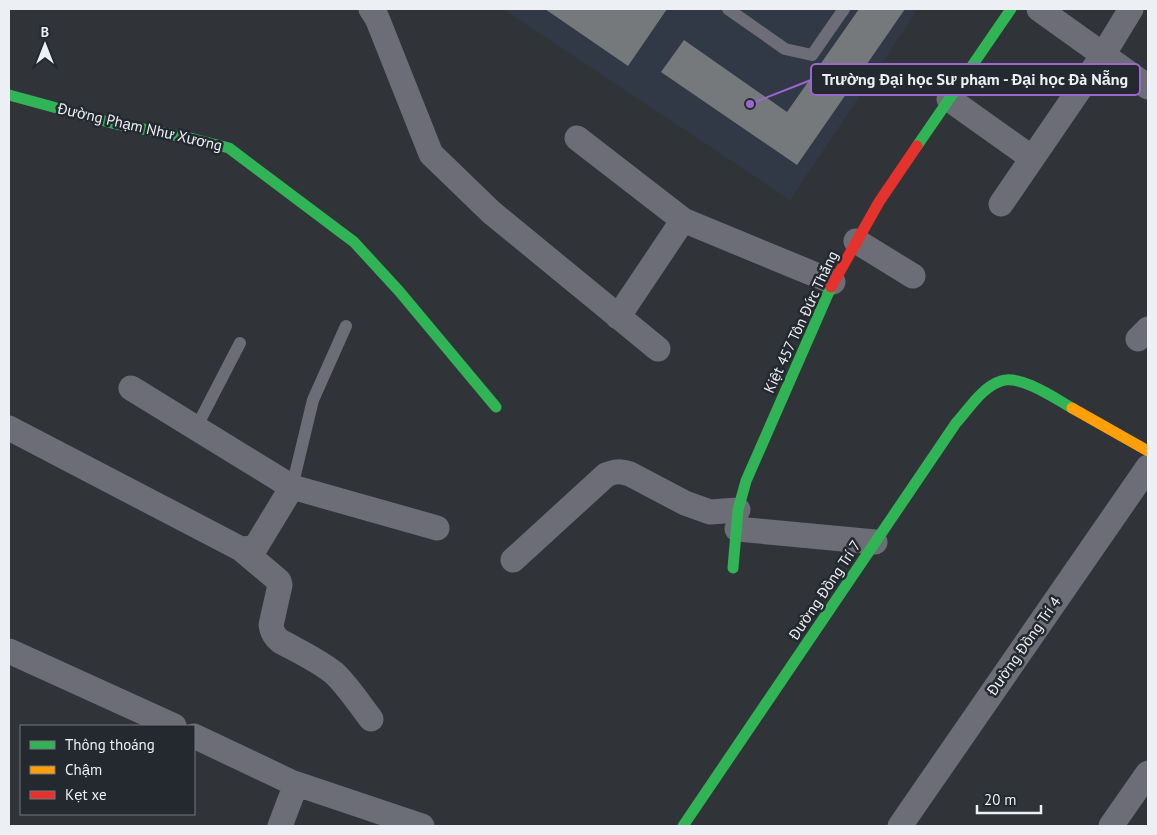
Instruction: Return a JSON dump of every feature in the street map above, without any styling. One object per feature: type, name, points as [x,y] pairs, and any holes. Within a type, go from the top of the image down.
[{"type":"street","points":[[370,9],[380,27],[431,154],[491,212],[658,349]]},
{"type":"street","name":"Kiệt 457 Tôn Đức Thắng","points":[[733,568],[738,519],[746,481],[833,282],[879,202],[1011,9]]},
{"type":"street","points":[[1040,9],[1148,87]]},
{"type":"street","points":[[1001,204],[1103,55],[1131,9]]},
{"type":"street","name":"Đường Phạm Như Xương","points":[[9,95],[112,123],[229,148],[354,242],[399,291],[496,407]]},
{"type":"street","points":[[949,99],[1032,158]]},
{"type":"street","points":[[577,138],[683,220],[833,282]]},
{"type":"street","points":[[618,317],[683,220]]},
{"type":"street","points":[[856,241],[913,276]]},
{"type":"street","name":"Đường Đồng Trí 7","points":[[683,826],[956,423],[984,392],[1002,380],[1026,382],[1148,451]]},
{"type":"street","points":[[131,388],[292,487],[437,528]]},
{"type":"street","points":[[9,428],[241,549],[278,581],[280,585],[271,625],[275,637],[334,673],[371,719]]},
{"type":"street","name":"Đường Đồng Trí 4","points":[[900,826],[1148,467]]},
{"type":"street","points":[[513,560],[606,475],[620,471],[630,474],[685,503],[710,512],[738,519],[875,542]]},
{"type":"street","points":[[241,549],[255,548],[292,487]]},
{"type":"street","points":[[9,650],[172,725]]},
{"type":"street","points":[[195,736],[296,784],[422,826]]},
{"type":"street","points":[[1111,826],[1148,773]]},
{"type":"street","points":[[280,826],[296,784]]},
{"type":"lane","points":[[728,9],[785,49],[812,55],[844,9]]},
{"type":"lane","points":[[292,487],[313,400],[346,326]]},
{"type":"lane","points":[[196,428],[240,343]]},
{"type":"shaded area","points":[[503,9],[918,9],[790,200]]},
{"type":"building","points":[[545,9],[667,9],[628,66]]},
{"type":"building","points":[[859,9],[905,9],[797,165],[661,72],[684,40],[787,112]]},
{"type":"traffic: fast","points":[[917,146],[1011,9]]},
{"type":"traffic: fast","points":[[9,95],[112,123],[229,148],[354,242],[399,291],[496,407]]},
{"type":"traffic: fast","points":[[733,568],[738,510],[746,481],[831,287]]},
{"type":"traffic: fast","points":[[683,826],[956,423],[976,399],[994,384],[1009,380],[1038,388],[1072,408]]},
{"type":"traffic: slow","points":[[1072,408],[1148,451]]},
{"type":"traffic: jam","points":[[831,287],[879,202],[917,146]]},
{"type":"place","name":"Trường Đại học Sư phạm - Đại học Đà Nẵng","points":[[750,104]]}]
